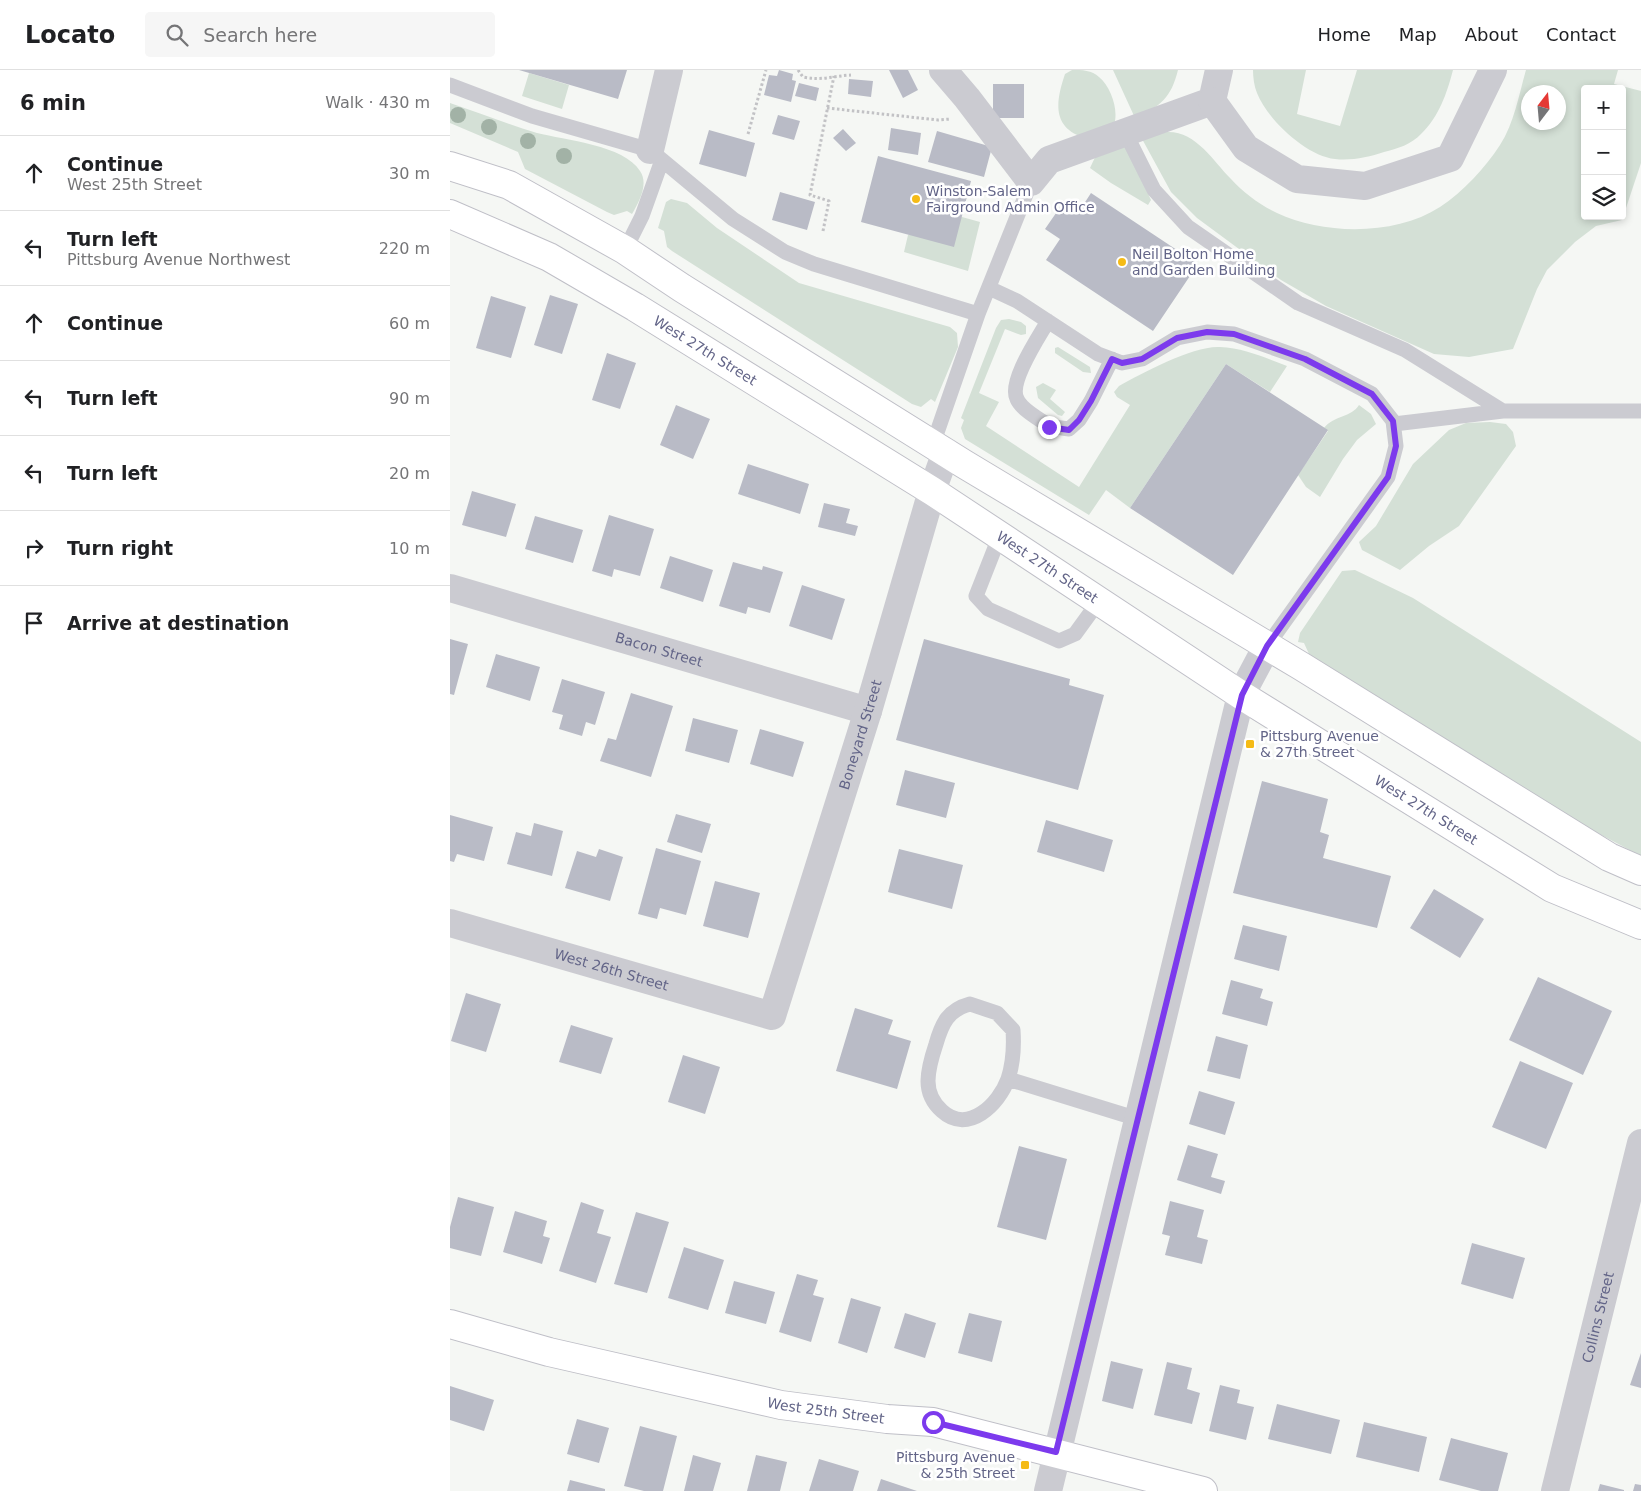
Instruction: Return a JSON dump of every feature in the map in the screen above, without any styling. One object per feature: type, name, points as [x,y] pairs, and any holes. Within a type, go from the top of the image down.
[{"type":"street","points":[[656,155],[669,70]]},
{"type":"street","points":[[943,70],[980,114],[1031,182],[1049,160],[1212,101]]},
{"type":"street","points":[[1219,70],[1212,101],[1246,148],[1298,179],[1365,186],[1450,158],[1492,70]]},
{"type":"street","points":[[450,166],[509,185],[624,250],[940,448],[1267,646],[1609,857],[1641,871]]},
{"type":"street","name":"West 27th Street","points":[[450,214],[549,257],[635,307],[932,491],[1242,695],[1552,888],[1641,925]]},
{"type":"street","name":"Boneyard Street","points":[[772,1016],[868,711],[932,491],[940,448]]},
{"type":"street","name":"Bacon Street","points":[[450,588],[868,711]]},
{"type":"street","points":[[1048,1491],[1242,695],[1267,646]]},
{"type":"street","name":"West 26th Street","points":[[450,923],[772,1016]]},
{"type":"street","name":"Collins Street","points":[[1555,1491],[1641,1144]]},
{"type":"street","name":"West 25th Street","points":[[450,1324],[549,1352],[781,1405],[887,1419],[933,1422],[1056,1452],[1202,1491]]},
{"type":"lane","points":[[450,85],[532,116],[656,155],[732,219],[785,252],[814,264],[978,314]]},
{"type":"lane","points":[[1125,132],[1154,190],[1188,227],[1298,303],[1405,350],[1503,411]]},
{"type":"lane","points":[[624,250],[642,216],[656,155]]},
{"type":"lane","points":[[940,448],[978,314],[1031,182]]},
{"type":"lane","points":[[989,288],[1017,301],[1098,354],[1122,363],[1142,359],[1177,338],[1207,332],[1234,334],[1305,359],[1372,394],[1394,424],[1396,446],[1388,477],[1267,646]]},
{"type":"lane","points":[[1048,321],[1024,365],[1016,385],[1016,398],[1028,411],[1049,427],[1069,430],[1079,420],[1112,359]]},
{"type":"lane","points":[[1394,424],[1503,411],[1641,411]]},
{"type":"lane","points":[[1000,535],[976,596],[988,610],[1059,641],[1075,634],[1099,601]]},
{"type":"lane","points":[[970,1004],[997,1013],[1013,1030],[1014,1042],[1008,1079],[996,1100],[982,1113],[969,1120],[956,1120],[939,1109],[931,1098],[928,1082],[930,1062],[946,1017],[958,1007],[970,1004]]},
{"type":"lane","points":[[1008,1079],[1138,1119]]},
{"type":"path","points":[[748,134],[766,70]]},
{"type":"path","points":[[798,70],[803,77],[818,80],[834,76],[851,75]]},
{"type":"path","points":[[823,231],[829,201],[810,196],[834,76]]},
{"type":"path","points":[[827,108],[938,120],[980,114]]},
{"type":"shaded area","points":[[1072,70],[1090,72],[1103,81],[1115,106],[1114,125],[1079,136],[1064,125],[1059,110],[1060,92],[1065,74]]},
{"type":"shaded area","points":[[1113,70],[1178,70],[1172,88],[1164,100],[1135,118]]},
{"type":"shaded area","points":[[1253,70],[1306,70],[1297,114],[1340,126],[1357,70],[1453,70],[1445,96],[1433,120],[1417,138],[1394,149],[1366,157],[1335,159],[1312,151],[1300,144],[1278,125],[1257,93]]},
{"type":"shaded area","points":[[1526,70],[1618,70],[1614,84],[1618,85],[1581,85],[1581,220],[1622,220],[1596,226],[1575,242],[1547,270],[1537,289],[1513,349],[1469,357],[1434,354],[1326,306],[1281,280],[1197,218],[1171,192],[1141,137],[1167,132],[1187,136],[1203,148],[1236,184],[1252,198],[1277,213],[1316,225],[1337,228],[1381,227],[1402,223],[1440,207],[1473,179],[1494,154],[1505,137],[1513,118],[1521,88],[1521,130],[1566,130],[1566,85],[1522,85]]},
{"type":"shaded area","points":[[529,73],[569,85],[562,109],[522,96]]},
{"type":"shaded area","points":[[1626,87],[1641,91],[1641,163],[1626,208]]},
{"type":"shaded area","points":[[450,103],[537,133],[593,145],[621,155],[632,162],[643,176],[642,193],[632,214],[627,211],[614,215],[525,169],[518,152],[450,123]]},
{"type":"shaded area","points":[[1124,143],[1151,200],[1148,205],[1090,168],[1097,153]]},
{"type":"shaded area","points":[[671,199],[687,203],[717,228],[799,283],[950,327],[957,333],[958,347],[935,402],[931,399],[921,407],[912,404],[672,251],[667,247],[664,231],[658,228],[666,202]]},
{"type":"shaded area","points":[[962,217],[980,222],[968,271],[904,252],[908,235]]},
{"type":"shaded area","points":[[1009,319],[1021,322],[1026,326],[1026,334],[1021,335],[1005,329],[979,393],[999,402],[986,426],[1079,487],[1130,405],[1117,397],[1114,392],[1119,386],[1183,355],[1209,348],[1238,349],[1287,366],[1270,392],[1226,364],[1130,508],[1106,490],[1089,515],[965,439],[961,428],[964,420],[961,418],[996,328],[1001,320]]},
{"type":"shaded area","points":[[1058,347],[1090,367],[1091,373],[1083,372],[1055,353],[1055,348]]},
{"type":"shaded area","points":[[1043,383],[1056,390],[1050,399],[1065,412],[1062,416],[1058,415],[1038,398],[1036,387]]},
{"type":"shaded area","points":[[1359,405],[1371,414],[1376,424],[1357,440],[1320,497],[1306,487],[1298,475],[1328,431],[1324,428],[1332,421],[1352,412]]},
{"type":"shaded area","points":[[1490,422],[1506,424],[1513,432],[1516,446],[1459,526],[1429,546],[1400,570],[1362,550],[1359,542],[1376,526],[1413,464],[1449,430],[1466,423]]},
{"type":"shaded area","points":[[1355,570],[1413,598],[1641,742],[1641,856],[1575,821],[1309,654],[1304,643],[1298,642],[1300,633],[1342,571]]},
{"type":"building","points":[[519,70],[627,70],[618,99]]},
{"type":"building","points":[[779,70],[793,74],[792,80],[796,81],[791,102],[764,95],[769,75],[777,76]]},
{"type":"building","points":[[889,70],[908,70],[918,90],[903,98]]},
{"type":"building","points":[[849,79],[873,81],[871,97],[848,94]]},
{"type":"building","points":[[799,83],[819,88],[816,101],[795,96]]},
{"type":"building","points":[[993,84],[1024,84],[1024,118],[993,118]]},
{"type":"building","points":[[778,115],[800,121],[794,140],[772,134]]},
{"type":"building","points":[[891,128],[921,133],[918,155],[888,150]]},
{"type":"building","points":[[843,129],[856,143],[846,151],[833,138]]},
{"type":"building","points":[[709,130],[755,143],[746,177],[699,164]]},
{"type":"building","points":[[937,131],[992,147],[984,177],[928,162]]},
{"type":"building","name":"Winston-Salem Fairground Admin Office","points":[[878,156],[971,181],[954,247],[861,222]]},
{"type":"building","points":[[780,192],[815,202],[807,230],[772,220]]},
{"type":"building","name":"Neil Bolton Home and Garden Building","points":[[1091,193],[1198,264],[1153,331],[1046,260],[1060,239],[1045,229],[1063,203],[1078,213]]},
{"type":"building","points":[[550,295],[578,304],[562,354],[534,345]]},
{"type":"building","points":[[491,296],[526,307],[511,358],[476,348]]},
{"type":"building","points":[[607,353],[636,363],[620,409],[592,400]]},
{"type":"building","points":[[1226,364],[1328,430],[1233,575],[1130,508]]},
{"type":"building","points":[[676,405],[710,419],[693,459],[660,445]]},
{"type":"building","points":[[748,464],[809,484],[800,514],[738,494]]},
{"type":"building","points":[[472,491],[516,504],[506,537],[462,525]]},
{"type":"building","points":[[824,503],[850,509],[846,523],[858,526],[855,536],[818,527]]},
{"type":"building","points":[[609,515],[654,529],[640,576],[614,569],[612,577],[592,571]]},
{"type":"building","points":[[535,516],[583,530],[573,563],[525,549]]},
{"type":"building","points":[[670,556],[713,570],[703,602],[660,588]]},
{"type":"building","points":[[733,562],[762,570],[763,566],[783,572],[770,613],[748,607],[746,614],[719,606]]},
{"type":"building","points":[[802,585],[845,599],[832,640],[789,626]]},
{"type":"building","points":[[450,639],[468,644],[454,695],[450,694]]},
{"type":"building","points":[[924,639],[1070,679],[1069,685],[1104,695],[1078,790],[896,740]]},
{"type":"building","points":[[496,654],[540,667],[530,701],[486,687]]},
{"type":"building","points":[[562,679],[605,692],[595,725],[586,722],[582,736],[559,729],[563,715],[552,712]]},
{"type":"building","points":[[631,693],[673,706],[651,777],[600,761],[608,738],[616,740]]},
{"type":"building","points":[[693,718],[738,730],[729,763],[685,751]]},
{"type":"building","points":[[760,729],[804,742],[793,777],[750,764]]},
{"type":"building","points":[[905,770],[955,783],[946,818],[896,805]]},
{"type":"building","points":[[1262,781],[1328,799],[1320,832],[1329,835],[1323,858],[1391,876],[1377,928],[1233,893]]},
{"type":"building","points":[[676,814],[711,824],[702,853],[667,842]]},
{"type":"building","points":[[450,815],[493,827],[484,861],[457,854],[454,862],[450,861]]},
{"type":"building","points":[[1046,820],[1113,840],[1104,872],[1037,852]]},
{"type":"building","points":[[534,823],[563,831],[552,876],[507,864],[516,832],[531,836]]},
{"type":"building","points":[[656,848],[701,861],[686,915],[660,908],[657,919],[638,914]]},
{"type":"building","points":[[599,849],[623,857],[610,901],[565,888],[577,851],[596,857]]},
{"type":"building","points":[[899,849],[963,865],[952,909],[888,892]]},
{"type":"building","points":[[715,881],[760,893],[748,938],[703,926]]},
{"type":"building","points":[[1434,889],[1484,919],[1460,958],[1410,928]]},
{"type":"building","points":[[1243,925],[1287,936],[1279,971],[1234,959]]},
{"type":"building","points":[[1538,977],[1612,1011],[1583,1075],[1509,1040]]},
{"type":"building","points":[[1231,980],[1263,989],[1260,998],[1273,1002],[1267,1026],[1222,1014]]},
{"type":"building","points":[[466,993],[501,1004],[486,1052],[451,1041]]},
{"type":"building","points":[[855,1008],[893,1020],[888,1034],[911,1041],[897,1089],[836,1071]]},
{"type":"building","points":[[571,1025],[613,1038],[601,1074],[559,1062]]},
{"type":"building","points":[[1216,1036],[1248,1045],[1240,1079],[1207,1071]]},
{"type":"building","points":[[683,1055],[720,1067],[705,1114],[668,1102]]},
{"type":"building","points":[[1520,1061],[1573,1083],[1546,1149],[1492,1127]]},
{"type":"building","points":[[1199,1091],[1235,1102],[1225,1135],[1189,1124]]},
{"type":"building","points":[[1188,1145],[1218,1154],[1211,1177],[1225,1181],[1221,1194],[1177,1180]]},
{"type":"building","points":[[1019,1146],[1067,1159],[1046,1240],[997,1227]]},
{"type":"building","points":[[458,1197],[494,1207],[481,1256],[450,1248],[450,1227]]},
{"type":"building","points":[[1170,1201],[1204,1210],[1197,1237],[1208,1240],[1202,1264],[1165,1255],[1170,1236],[1162,1234]]},
{"type":"building","points":[[581,1202],[604,1210],[597,1233],[611,1237],[596,1283],[559,1271]]},
{"type":"building","points":[[515,1211],[547,1221],[543,1236],[550,1238],[542,1264],[503,1252]]},
{"type":"building","points":[[636,1212],[669,1222],[647,1293],[614,1284]]},
{"type":"building","points":[[1472,1243],[1525,1258],[1513,1299],[1461,1284]]},
{"type":"building","points":[[684,1247],[724,1260],[708,1310],[668,1298]]},
{"type":"building","points":[[797,1274],[818,1280],[813,1295],[824,1298],[811,1342],[779,1332]]},
{"type":"building","points":[[734,1281],[775,1292],[766,1324],[725,1313]]},
{"type":"building","points":[[851,1298],[881,1307],[867,1353],[838,1343]]},
{"type":"building","points":[[905,1313],[936,1323],[925,1358],[894,1348]]},
{"type":"building","points":[[969,1313],[1002,1321],[992,1362],[958,1353]]},
{"type":"building","points":[[1641,1353],[1641,1388],[1630,1385]]},
{"type":"building","points":[[1111,1361],[1143,1369],[1133,1409],[1102,1401]]},
{"type":"building","points":[[1167,1362],[1192,1368],[1187,1389],[1200,1393],[1192,1424],[1154,1415]]},
{"type":"building","points":[[1220,1385],[1240,1390],[1237,1403],[1254,1407],[1246,1440],[1209,1431]]},
{"type":"building","points":[[450,1386],[494,1400],[484,1431],[450,1420]]},
{"type":"building","points":[[1277,1404],[1340,1420],[1331,1454],[1268,1439]]},
{"type":"building","points":[[577,1419],[609,1428],[599,1463],[567,1454]]},
{"type":"building","points":[[1364,1422],[1427,1437],[1419,1472],[1356,1457]]},
{"type":"building","points":[[640,1426],[677,1436],[663,1491],[644,1491],[624,1486]]},
{"type":"building","points":[[1451,1438],[1508,1453],[1498,1491],[1481,1491],[1439,1480]]},
{"type":"building","points":[[693,1455],[721,1463],[713,1491],[684,1491]]},
{"type":"building","points":[[756,1455],[787,1462],[780,1491],[747,1491]]},
{"type":"building","points":[[819,1459],[859,1471],[853,1491],[809,1491]]},
{"type":"building","points":[[881,1479],[917,1491],[877,1491]]},
{"type":"building","points":[[570,1480],[605,1489],[605,1491],[567,1491]]},
{"type":"building","points":[[1600,1484],[1624,1490],[1624,1491],[1598,1491]]},
{"type":"building","points":[[1635,1484],[1641,1485],[1641,1491],[1633,1491]]},
{"type":"place","name":"Winston-Salem Fairground Admin Office","points":[[916,199]]},
{"type":"place","name":"Neil Bolton Home and Garden Building","points":[[1122,262]]},
{"type":"place","name":"Pittsburg Avenue & 27th Street","points":[[1250,744]]},
{"type":"place","name":"Pittsburg Avenue & 25th Street","points":[[1025,1465]]},
{"type":"route","points":[[933,1422],[1056,1452],[1242,695],[1267,646],[1314,577],[1388,477],[1396,446],[1393,421],[1372,394],[1305,359],[1234,334],[1207,332],[1177,338],[1142,359],[1122,363],[1112,359],[1101,383],[1079,420],[1069,430],[1049,427]]}]
